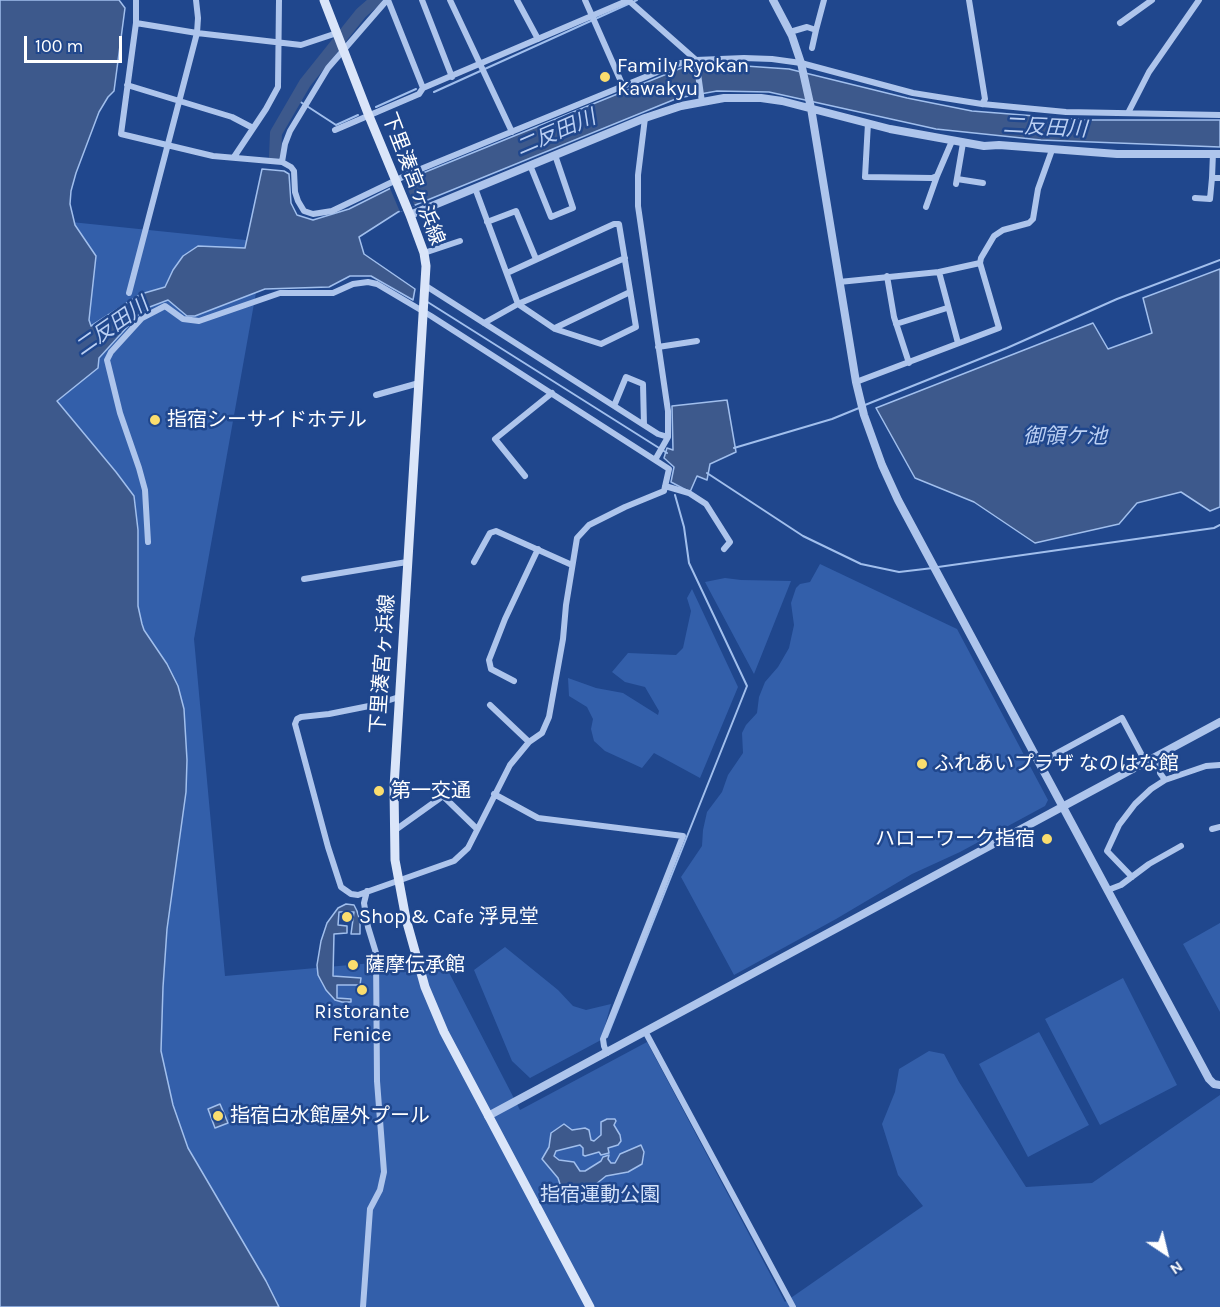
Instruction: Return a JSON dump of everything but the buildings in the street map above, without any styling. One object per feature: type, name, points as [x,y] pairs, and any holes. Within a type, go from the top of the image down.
[{"type":"main road","name":"下里湊宮ヶ浜線","points":[[324,0],[424,253],[426,286],[394,787],[394,831],[398,881],[410,937],[425,987],[444,1032],[590,1307]]},
{"type":"street","points":[[136,0],[136,24],[121,134],[213,156],[282,162],[294,171],[295,192],[304,211],[308,213],[332,211],[512,132],[677,64],[696,60],[753,58],[801,63],[913,93],[982,105],[1066,112],[1220,115]]},
{"type":"street","points":[[129,293],[197,33],[196,0]]},
{"type":"street","points":[[234,157],[278,87],[279,0]]},
{"type":"street","points":[[282,162],[285,144],[303,108],[328,68],[387,0],[423,88]]},
{"type":"street","points":[[422,0],[452,77]]},
{"type":"street","points":[[450,0],[512,132]]},
{"type":"street","points":[[518,0],[538,39]]},
{"type":"street","points":[[585,0],[623,87]]},
{"type":"street","points":[[773,0],[790,32],[801,63],[811,108],[860,404],[889,482],[1209,1079],[1220,1085]]},
{"type":"street","points":[[812,48],[824,0]]},
{"type":"street","points":[[969,0],[985,99],[982,105]]},
{"type":"street","points":[[1120,23],[1152,0]]},
{"type":"street","points":[[1128,113],[1149,72],[1199,0]]},
{"type":"street","points":[[335,130],[419,94],[423,88],[482,68],[538,39],[593,19],[630,2],[696,60],[702,102]]},
{"type":"street","points":[[136,24],[301,45],[338,34]]},
{"type":"street","points":[[790,32],[807,27],[816,30]]},
{"type":"street","points":[[127,85],[232,117],[253,128]]},
{"type":"street","points":[[410,215],[645,118],[681,106],[724,98],[761,98],[963,143],[1117,154],[1217,153],[1210,199],[1195,198]]},
{"type":"street","points":[[645,118],[638,175],[638,206],[668,411],[667,440],[656,459]]},
{"type":"street","points":[[868,123],[865,177],[932,178],[937,176]]},
{"type":"street","points":[[926,207],[952,141]]},
{"type":"street","points":[[963,143],[957,182],[983,183]]},
{"type":"street","points":[[856,382],[999,328],[981,258],[994,236],[1003,230],[1029,223],[1033,219],[1038,189],[1052,150]]},
{"type":"street","points":[[530,165],[551,217],[573,208],[555,155]]},
{"type":"street","points":[[1212,178],[1220,178]]},
{"type":"street","points":[[475,188],[518,304],[555,328],[601,344],[636,327],[619,224],[614,224],[507,273]]},
{"type":"street","points":[[487,222],[516,211],[536,259]]},
{"type":"street","points":[[424,253],[460,241]]},
{"type":"street","points":[[484,323],[518,304],[625,258]]},
{"type":"street","points":[[839,282],[939,272],[981,264]]},
{"type":"street","points":[[939,272],[958,343]]},
{"type":"street","points":[[887,276],[896,324],[909,363]]},
{"type":"street","points":[[148,542],[145,490],[118,405],[107,360],[111,352],[142,318],[165,306],[183,320],[199,321],[279,293],[333,293],[353,284],[368,282],[377,284],[423,311],[669,469],[664,490],[589,525],[577,538],[549,717],[542,733],[529,742],[510,765],[468,848],[454,861],[357,895],[341,887],[295,724],[301,717],[374,705],[399,697]]},
{"type":"street","points":[[426,286],[667,440]]},
{"type":"street","points":[[555,328],[630,292]]},
{"type":"street","points":[[896,324],[948,308]]},
{"type":"street","points":[[658,347],[697,341]]},
{"type":"street","points":[[614,406],[627,378],[643,384],[644,425]]},
{"type":"street","points":[[376,395],[419,383]]},
{"type":"street","points":[[525,476],[495,439],[552,393]]},
{"type":"street","points":[[665,486],[689,493],[706,504],[730,542],[724,549]]},
{"type":"street","points":[[474,562],[490,533],[496,531],[572,565]]},
{"type":"street","points":[[514,681],[491,669],[489,660],[505,619],[538,549]]},
{"type":"street","points":[[304,579],[407,562]]},
{"type":"street","points":[[490,705],[529,742]]},
{"type":"street","points":[[1039,763],[1122,718],[1146,763]]},
{"type":"street","points":[[488,1116],[1220,722]]},
{"type":"street","points":[[1159,756],[1160,773],[1165,780]]},
{"type":"street","points":[[1132,877],[1107,851],[1119,825],[1135,804],[1165,780],[1206,766],[1220,765]]},
{"type":"street","points":[[494,794],[538,818],[682,836],[603,1040],[607,1053]]},
{"type":"street","points":[[394,831],[443,796],[477,829]]},
{"type":"street","points":[[1212,829],[1220,827]]},
{"type":"street","points":[[1107,890],[1181,846]]},
{"type":"street","points":[[363,1307],[370,1209],[380,1190],[384,1172],[377,1081],[376,953],[364,903],[367,891]]},
{"type":"street","points":[[646,1033],[793,1307]]},
{"type":"green space","name":"指宿運動公園","points":[[71,222],[265,242],[194,639],[225,976],[441,957],[520,1110],[647,1042],[785,1302],[923,1206],[898,1175],[882,1124],[895,1092],[899,1069],[929,1051],[944,1054],[959,1082],[1026,1187],[1092,1183],[1220,1095],[1220,1307],[0,1307],[0,262]]},
{"type":"green space","points":[[820,564],[957,629],[1048,800],[1045,806],[960,852],[912,874],[734,975],[681,877],[702,846],[707,812],[722,792],[728,775],[743,753],[742,733],[757,713],[759,697],[765,682],[778,667],[789,648],[794,625],[791,603],[796,588],[800,584],[810,582]]},
{"type":"green space","points":[[725,578],[791,581],[754,674],[705,582]]},
{"type":"green space","points":[[692,589],[738,687],[700,778],[654,753],[642,768],[605,751],[594,741],[591,729],[593,719],[587,707],[569,696],[568,678],[596,688],[623,693],[658,715],[659,711],[645,687],[625,682],[612,672],[628,653],[676,655],[683,648],[691,611],[687,598]]},
{"type":"green space","points":[[1220,923],[1220,1012],[1183,944]]},
{"type":"green space","points":[[505,947],[558,990],[573,1006],[586,1010],[611,1004],[601,1040],[530,1078],[512,1061],[474,970]]},
{"type":"green space","points":[[1123,978],[1177,1085],[1100,1125],[1045,1019]]},
{"type":"green space","points":[[1039,1032],[1089,1125],[1028,1157],[979,1064]]},
{"type":"water","name":"二反田川","points":[[0,0],[119,0],[125,8],[114,91],[99,112],[71,191],[70,204],[75,225],[96,256],[89,320],[91,326],[141,294],[165,287],[183,256],[198,246],[245,248],[262,169],[284,171],[289,174],[291,203],[297,215],[313,220],[349,209],[413,177],[684,67],[716,64],[789,69],[907,98],[972,111],[1086,120],[1220,120],[1220,147],[1041,140],[936,129],[769,92],[717,91],[678,98],[398,212],[359,237],[364,254],[415,289],[413,300],[371,276],[350,276],[329,287],[265,289],[195,316],[187,316],[168,300],[147,308],[139,314],[99,358],[98,368],[57,401],[134,496],[138,530],[138,606],[142,624],[178,686],[184,709],[186,792],[167,929],[161,1051],[173,1105],[188,1148],[279,1307],[0,1307]]},
{"type":"water","name":"御領ケ池","points":[[1220,269],[1220,507],[1210,511],[1181,492],[1137,503],[1119,524],[1035,543],[974,502],[915,478],[876,408],[1093,323],[1108,349],[1152,333],[1143,298]]},
{"type":"water","points":[[727,400],[736,452],[710,464],[707,480],[697,476],[690,492],[671,482],[674,467],[664,458],[667,448],[673,450],[672,406]]},
{"type":"water","points":[[346,904],[354,905],[357,911],[360,934],[351,934],[354,912],[339,912],[338,925],[347,926],[347,933],[334,934],[333,976],[361,978],[360,985],[337,985],[337,998],[351,999],[351,1002],[335,1000],[326,990],[318,975],[317,965],[327,923],[338,908]]},
{"type":"water","name":"指宿白水館屋外プール","points":[[220,1104],[228,1123],[215,1128],[208,1109]]},
{"type":"water","points":[[615,1119],[614,1125],[621,1141],[618,1145],[608,1148],[609,1153],[601,1155],[599,1152],[585,1156],[580,1145],[556,1151],[554,1156],[559,1160],[574,1162],[580,1171],[585,1171],[609,1155],[608,1159],[611,1163],[615,1163],[620,1154],[641,1145],[644,1152],[642,1164],[628,1172],[606,1176],[585,1193],[572,1192],[561,1187],[558,1178],[542,1159],[549,1147],[551,1133],[564,1124],[572,1130],[585,1128],[589,1130],[591,1140],[594,1141],[601,1135],[601,1122]]},
{"type":"pier","points":[[404,180],[415,206],[400,212],[389,186]]},
{"type":"waterway","points":[[275,157],[276,133],[305,83],[361,13],[376,0]]},
{"type":"waterway","points":[[434,92],[637,0]]},
{"type":"waterway","points":[[376,107],[416,89]]},
{"type":"waterway","points":[[296,99],[336,125],[358,115]]},
{"type":"waterway","points":[[865,405],[1007,348],[1117,299],[1220,260]]},
{"type":"waterway","points":[[426,301],[667,453]]},
{"type":"waterway","points":[[734,448],[832,419],[859,408]]},
{"type":"waterway","points":[[707,473],[803,536],[861,564],[899,572],[933,568]]},
{"type":"waterway","points":[[607,1037],[747,686],[689,563],[684,527],[675,495]]},
{"type":"waterway","points":[[938,567],[1214,528],[1220,525]]},
{"type":"place","name":"Family Ryokan Kawakyu","points":[[605,77]]},
{"type":"place","name":"指宿シーサイドホテル","points":[[155,420]]},
{"type":"place","name":"ふれあいプラザ なのはな館","points":[[922,764]]},
{"type":"place","name":"第一交通","points":[[379,791]]},
{"type":"place","name":"ハローワーク指宿","points":[[1047,839]]},
{"type":"place","name":"Shop & Cafe 浮見堂","points":[[347,917]]},
{"type":"place","name":"薩摩伝承館","points":[[353,965]]},
{"type":"place","name":"Ristorante Fenice","points":[[362,990]]},
{"type":"place","name":"指宿白水館屋外プール","points":[[218,1116]]}]
